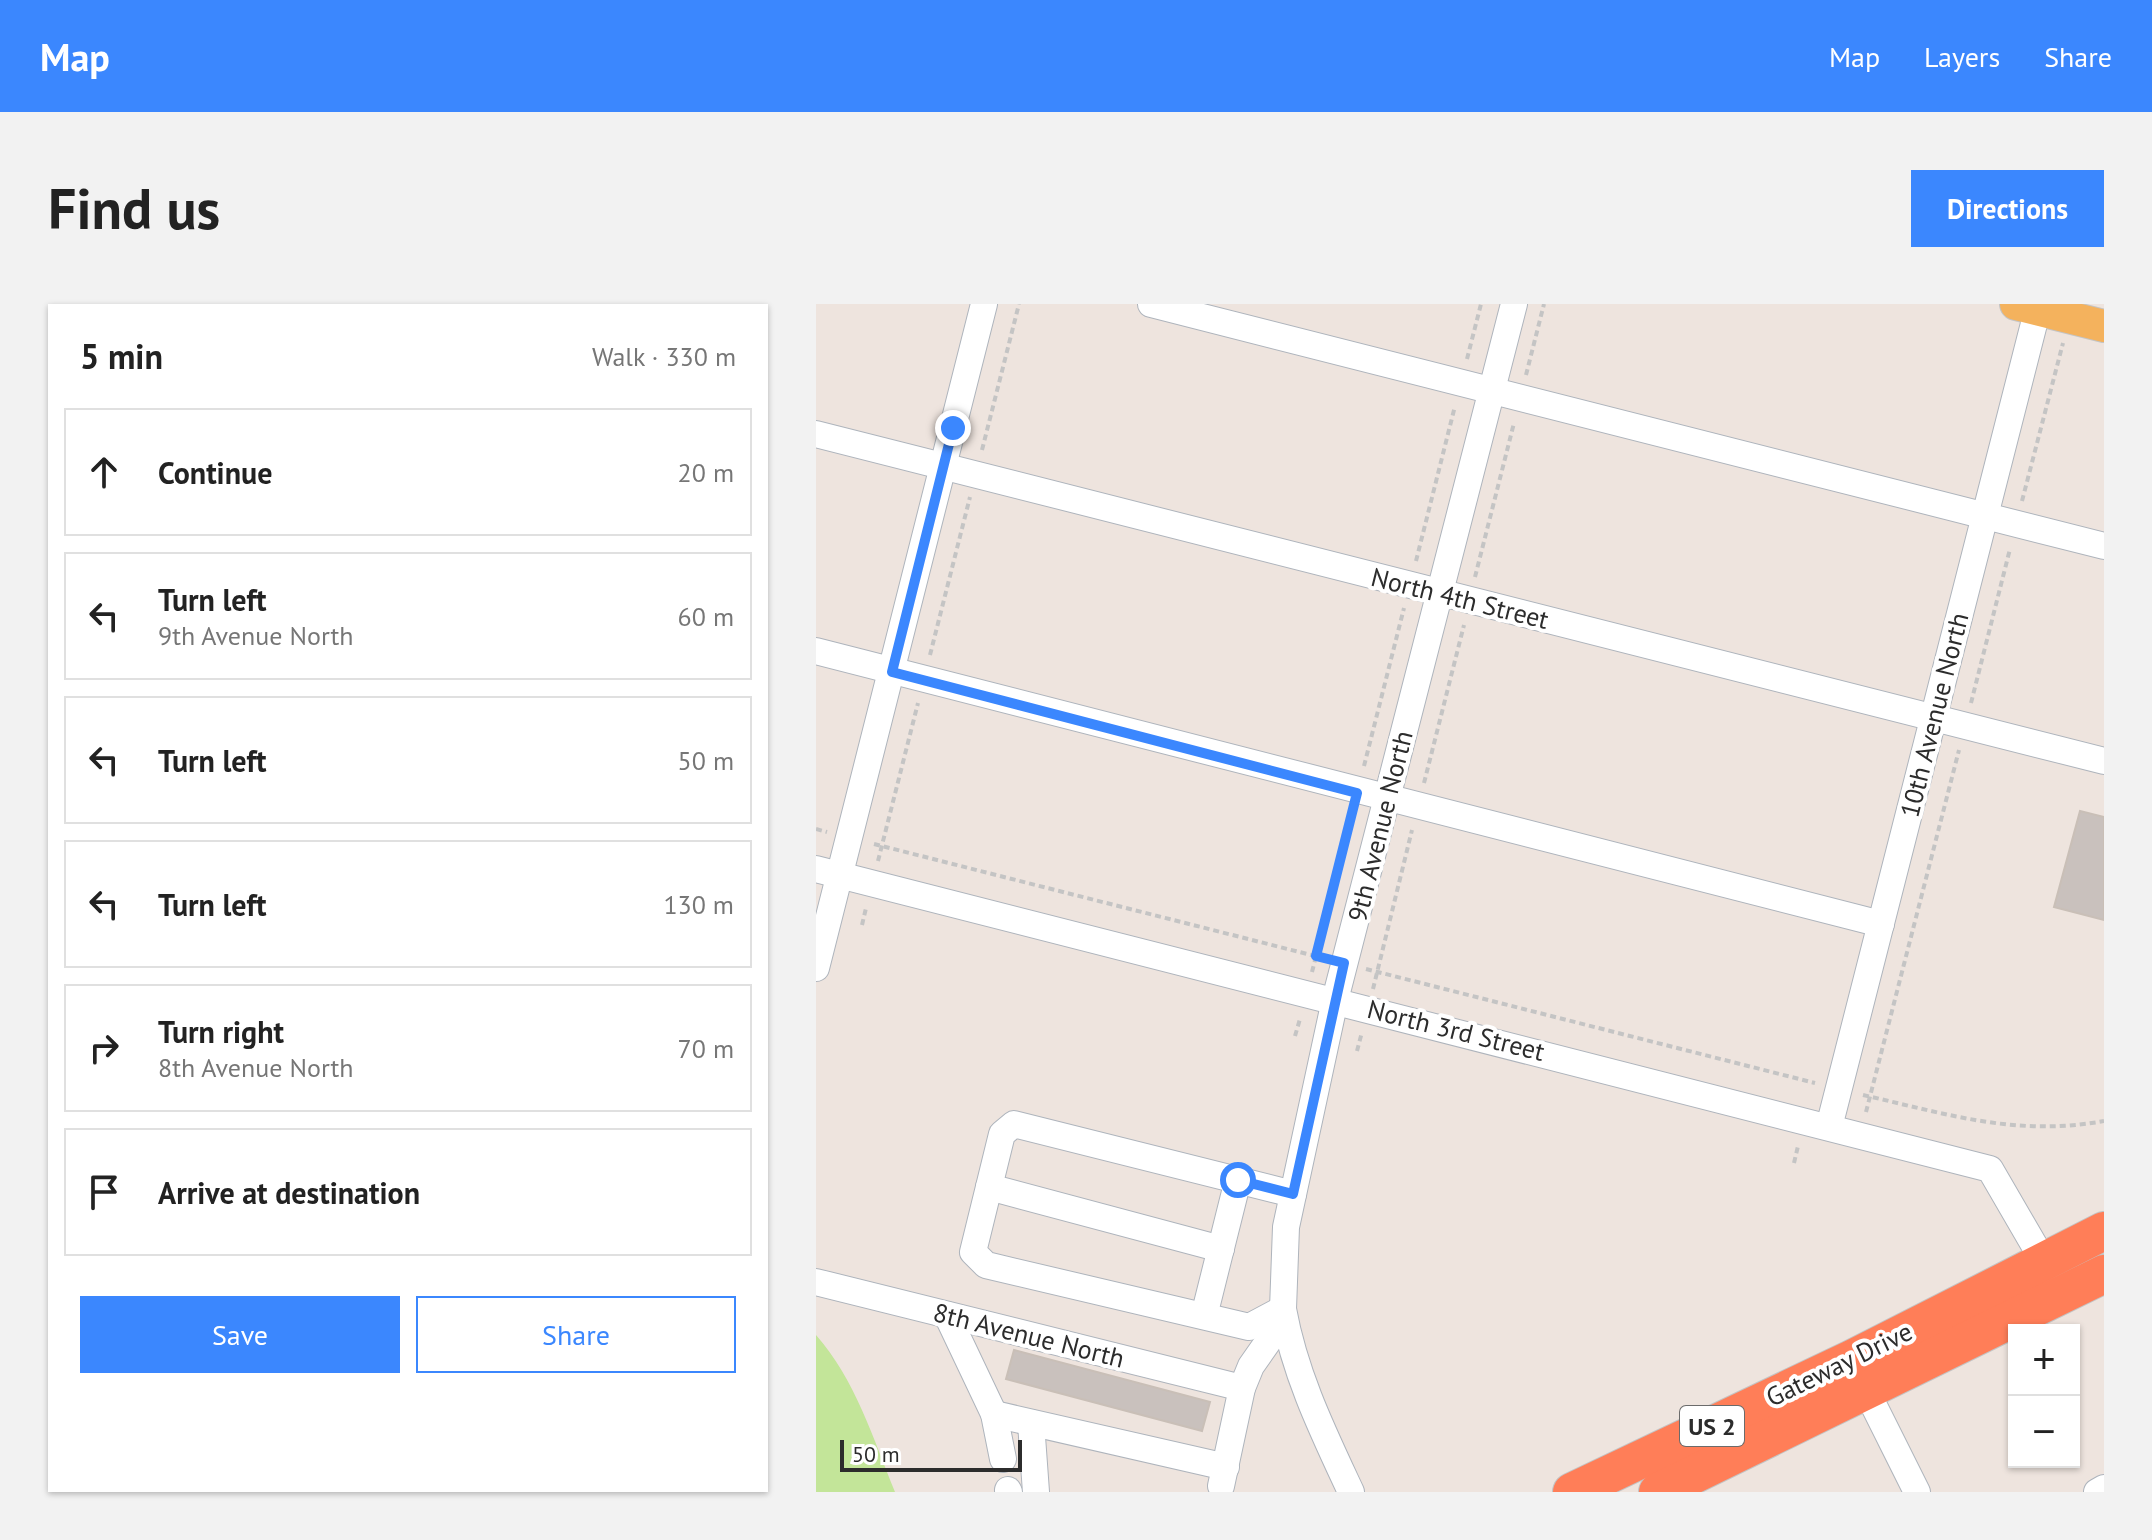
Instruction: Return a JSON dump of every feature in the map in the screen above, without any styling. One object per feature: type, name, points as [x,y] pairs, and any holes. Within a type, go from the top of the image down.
[{"type":"highway","name":"Gateway Drive","points":[[1658,1492],[1860,1376],[2044,1262],[2104,1231]]},
{"type":"highway","name":"Gateway Drive","points":[[1572,1492],[2104,1274]]},
{"type":"main road","points":[[2031,306],[2104,326]]},
{"type":"street","points":[[816,968],[828,872],[849,837],[984,304]]},
{"type":"street","points":[[1151,304],[2104,546]]},
{"type":"street","name":"9th Avenue North","points":[[1031,1423],[1223,1476],[1242,1388],[1251,1366],[1272,1336],[1283,1309],[1283,1258],[1293,1194],[1335,1000],[1514,304]]},
{"type":"street","name":"10th Avenue North","points":[[1829,1127],[1985,516],[2031,306]]},
{"type":"street","name":"North 4th Street","points":[[816,434],[2104,761]]},
{"type":"street","points":[[816,651],[1357,793],[1881,924]]},
{"type":"street","name":"North 3rd Street","points":[[828,872],[1990,1169],[2044,1262]]},
{"type":"street","points":[[1293,1194],[1014,1124],[1002,1134],[973,1252],[986,1265],[1249,1327],[1283,1309],[1290,1346],[1308,1401],[1351,1492]]},
{"type":"street","points":[[1204,1316],[1238,1180]]},
{"type":"street","points":[[989,1187],[1221,1249]]},
{"type":"street","name":"8th Avenue North","points":[[816,1282],[1242,1388]]},
{"type":"street","points":[[947,1315],[994,1414],[1003,1459]]},
{"type":"street","points":[[1860,1376],[1917,1492]]},
{"type":"street","points":[[994,1414],[1031,1423],[1036,1492]]},
{"type":"street","points":[[2097,1492],[2104,1488]]},
{"type":"path","points":[[862,925],[1019,304]]},
{"type":"path","points":[[1295,1036],[1481,304]]},
{"type":"path","points":[[1357,1051],[1544,304]]},
{"type":"path","points":[[816,829],[1839,1090],[2002,1126],[2062,1129],[2104,1121]]},
{"type":"green space","points":[[816,1335],[842,1370],[871,1430],[895,1492],[816,1492]]},
{"type":"building","points":[[2080,811],[2104,817],[2104,920],[2054,907]]},
{"type":"building","points":[[1014,1350],[1210,1402],[1202,1431],[1006,1379]]},
{"type":"route","points":[[953,428],[892,672],[1357,793],[1316,956],[1344,963],[1293,1194],[1238,1180]]}]
